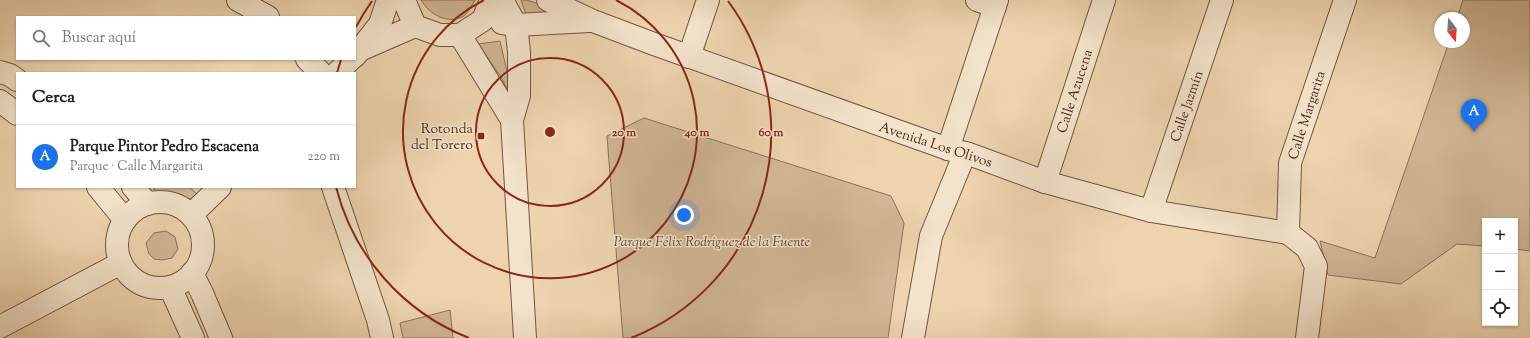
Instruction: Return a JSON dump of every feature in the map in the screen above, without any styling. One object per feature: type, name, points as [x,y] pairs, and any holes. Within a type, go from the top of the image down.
[{"type":"street","points":[[238,0],[266,16]]},
{"type":"street","points":[[356,54],[380,24],[388,0]]},
{"type":"street","points":[[404,0],[415,26]]},
{"type":"street","points":[[356,55],[415,26],[440,35],[460,36],[483,20],[491,0]]},
{"type":"street","points":[[502,0],[516,25],[519,52],[519,96],[512,120],[524,338]]},
{"type":"street","name":"Avenida Los Olivos","points":[[548,0],[593,20],[689,57],[1045,182],[1151,212],[1288,233]]},
{"type":"street","points":[[689,57],[708,0]]},
{"type":"street","name":"Calle Azucena","points":[[1045,182],[1104,0]]},
{"type":"street","name":"Calle Jazmín","points":[[1151,212],[1222,0]]},
{"type":"street","name":"Calle Margarita","points":[[1288,233],[1290,164],[1345,0]]},
{"type":"street","points":[[913,338],[930,236],[956,151],[989,2]]},
{"type":"street","name":"Avenida Los Olivos","points":[[483,20],[516,25],[593,20]]},
{"type":"street","points":[[460,36],[512,120]]},
{"type":"street","points":[[308,60],[319,72]]},
{"type":"street","points":[[338,72],[350,60]]},
{"type":"street","points":[[0,72],[10,75],[16,79]]},
{"type":"street","points":[[0,102],[16,113]]},
{"type":"street","points":[[99,188],[125,220]]},
{"type":"street","points":[[134,188],[148,204]]},
{"type":"street","points":[[191,215],[219,188]]},
{"type":"street","points":[[333,188],[378,320],[382,338]]},
{"type":"street","points":[[159,202],[171,203],[182,208],[191,215],[198,225],[202,237],[203,250],[199,262],[192,273],[182,282],[170,286],[155,287],[141,283],[129,275],[121,263],[117,241],[120,230],[125,220],[135,210],[148,204],[159,202]]},
{"type":"street","points":[[1288,233],[1307,248],[1316,266],[1307,338]]},
{"type":"street","points":[[0,327],[121,263]]},
{"type":"street","points":[[192,273],[221,338]]},
{"type":"street","points":[[170,286],[193,338]]},
{"type":"green space","points":[[421,0],[475,0],[464,16],[458,19],[446,19],[434,14]]},
{"type":"green space","points":[[521,0],[527,0],[582,19],[527,17]]},
{"type":"green space","points":[[1463,0],[1530,0],[1530,251],[1518,249],[1518,218],[1482,218],[1482,246],[1457,244],[1401,284],[1328,275],[1320,241],[1375,258],[1447,48],[1470,48],[1470,12],[1459,12]]},
{"type":"green space","points":[[500,41],[508,76],[510,95],[501,77],[478,44]]},
{"type":"green space","name":"Parque Félix Rodríguez de la Fuente","points":[[644,118],[891,196],[904,223],[888,338],[623,338],[607,136]]},
{"type":"green space","points":[[154,188],[190,188],[197,194],[188,201],[179,198],[160,199]]},
{"type":"green space","points":[[166,231],[175,237],[178,249],[172,258],[162,260],[154,259],[149,254],[146,243],[154,233]]},
{"type":"green space","points":[[450,310],[453,338],[403,338],[400,323]]},
{"type":"place","name":"Parque Pintor Pedro Escacena","points":[[1474,132]]},
{"type":"place","name":"Rotonda del Torero","points":[[481,136]]}]
